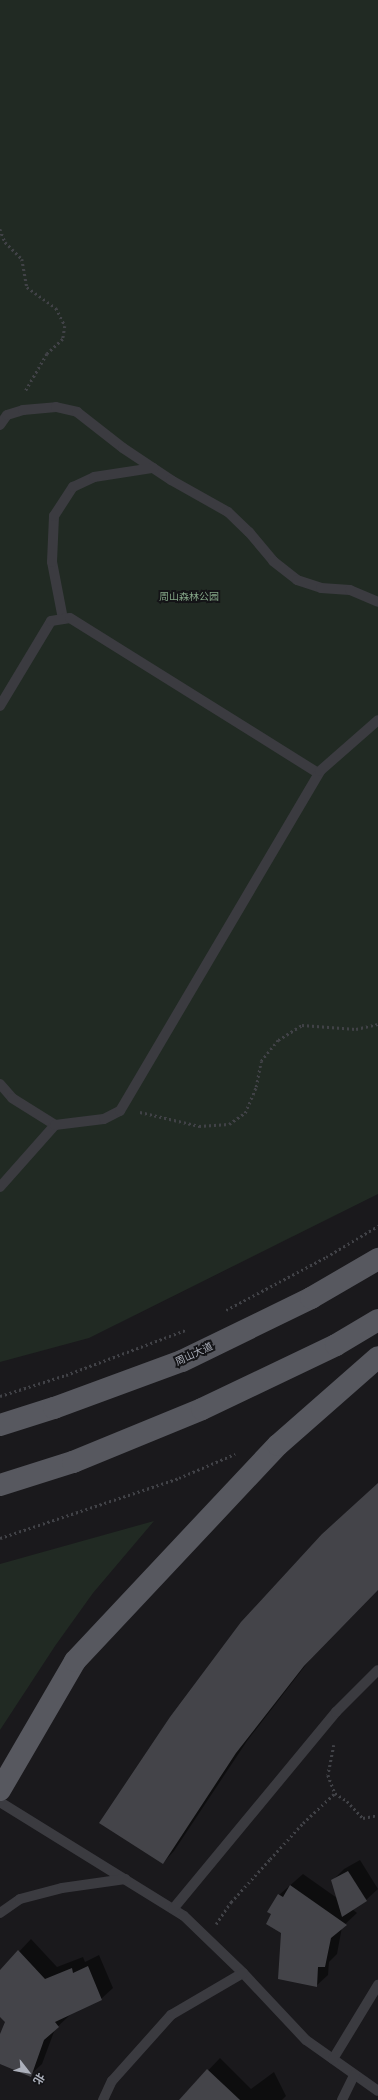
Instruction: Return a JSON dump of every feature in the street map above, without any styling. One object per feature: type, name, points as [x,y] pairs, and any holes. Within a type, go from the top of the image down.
[{"type":"main road","name":"周山大道","points":[[0,1425],[54,1408],[182,1361],[312,1298],[378,1259]]},
{"type":"main road","points":[[0,1485],[73,1462],[202,1409],[336,1345],[378,1320]]},
{"type":"main road","points":[[0,1790],[75,1661],[278,1444],[378,1357]]},
{"type":"lane","points":[[0,424],[7,416],[23,410],[56,407],[77,412],[123,448],[153,468],[228,512],[249,532],[273,561],[297,580],[321,588],[350,590],[378,602]]},
{"type":"lane","points":[[63,619],[52,562],[54,516],[73,487],[94,477],[153,468]]},
{"type":"lane","points":[[0,706],[51,621],[70,618],[318,773]]},
{"type":"lane","points":[[0,1084],[12,1098],[55,1125],[104,1120],[120,1111],[318,773],[378,720]]},
{"type":"lane","points":[[0,1187],[55,1125]]},
{"type":"lane","points":[[173,1909],[336,1712],[378,1670]]},
{"type":"lane","points":[[0,1802],[184,1916],[242,1973],[306,2040],[378,2091]]},
{"type":"lane","points":[[0,1913],[20,1898],[62,1888],[125,1880]]},
{"type":"lane","points":[[103,2100],[112,2081],[171,2015],[242,1973]]},
{"type":"lane","points":[[332,2059],[378,1985]]},
{"type":"lane","points":[[342,2100],[354,2075]]},
{"type":"path","points":[[0,229],[5,242],[22,259],[27,287],[56,308],[65,326],[63,339],[48,354],[29,387],[7,416]]},
{"type":"path","points":[[120,1111],[146,1113],[198,1126],[228,1124],[245,1113],[256,1087],[261,1061],[278,1040],[302,1025],[356,1029],[378,1024]]},
{"type":"path","points":[[224,1312],[326,1257],[378,1226]]},
{"type":"path","points":[[0,1396],[66,1376],[190,1329]]},
{"type":"path","points":[[0,1538],[179,1478],[236,1454]]},
{"type":"path","points":[[334,1744],[328,1775],[336,1793],[347,1801],[363,1818],[378,1815]]},
{"type":"path","points":[[207,1938],[231,1902],[303,1823],[336,1793]]},
{"type":"green space","name":"周山森林公园","points":[[0,0],[378,0],[378,1194],[89,1338],[0,1362]]},
{"type":"green space","points":[[154,1521],[93,1593],[55,1646],[0,1730],[0,1564]]},
{"type":"building","points":[[378,1483],[378,1590],[304,1666],[236,1753],[163,1864],[99,1823],[170,1717],[241,1622],[322,1534]]},
{"type":"building","points":[[348,1871],[367,1901],[342,1917],[331,1880]]},
{"type":"building","points":[[290,1885],[347,1925],[331,1938],[325,1967],[318,1967],[317,1987],[278,1979],[281,1933],[266,1924],[271,1914],[267,1912],[278,1894],[283,1897]]},
{"type":"building","points":[[18,1950],[45,1979],[72,1968],[73,1973],[88,1966],[102,2000],[55,2022],[59,2027],[44,2040],[31,2077],[0,2064],[0,2034],[5,2022],[0,2017],[0,1970]]},
{"type":"building","points":[[207,2069],[240,2100],[179,2100]]}]
